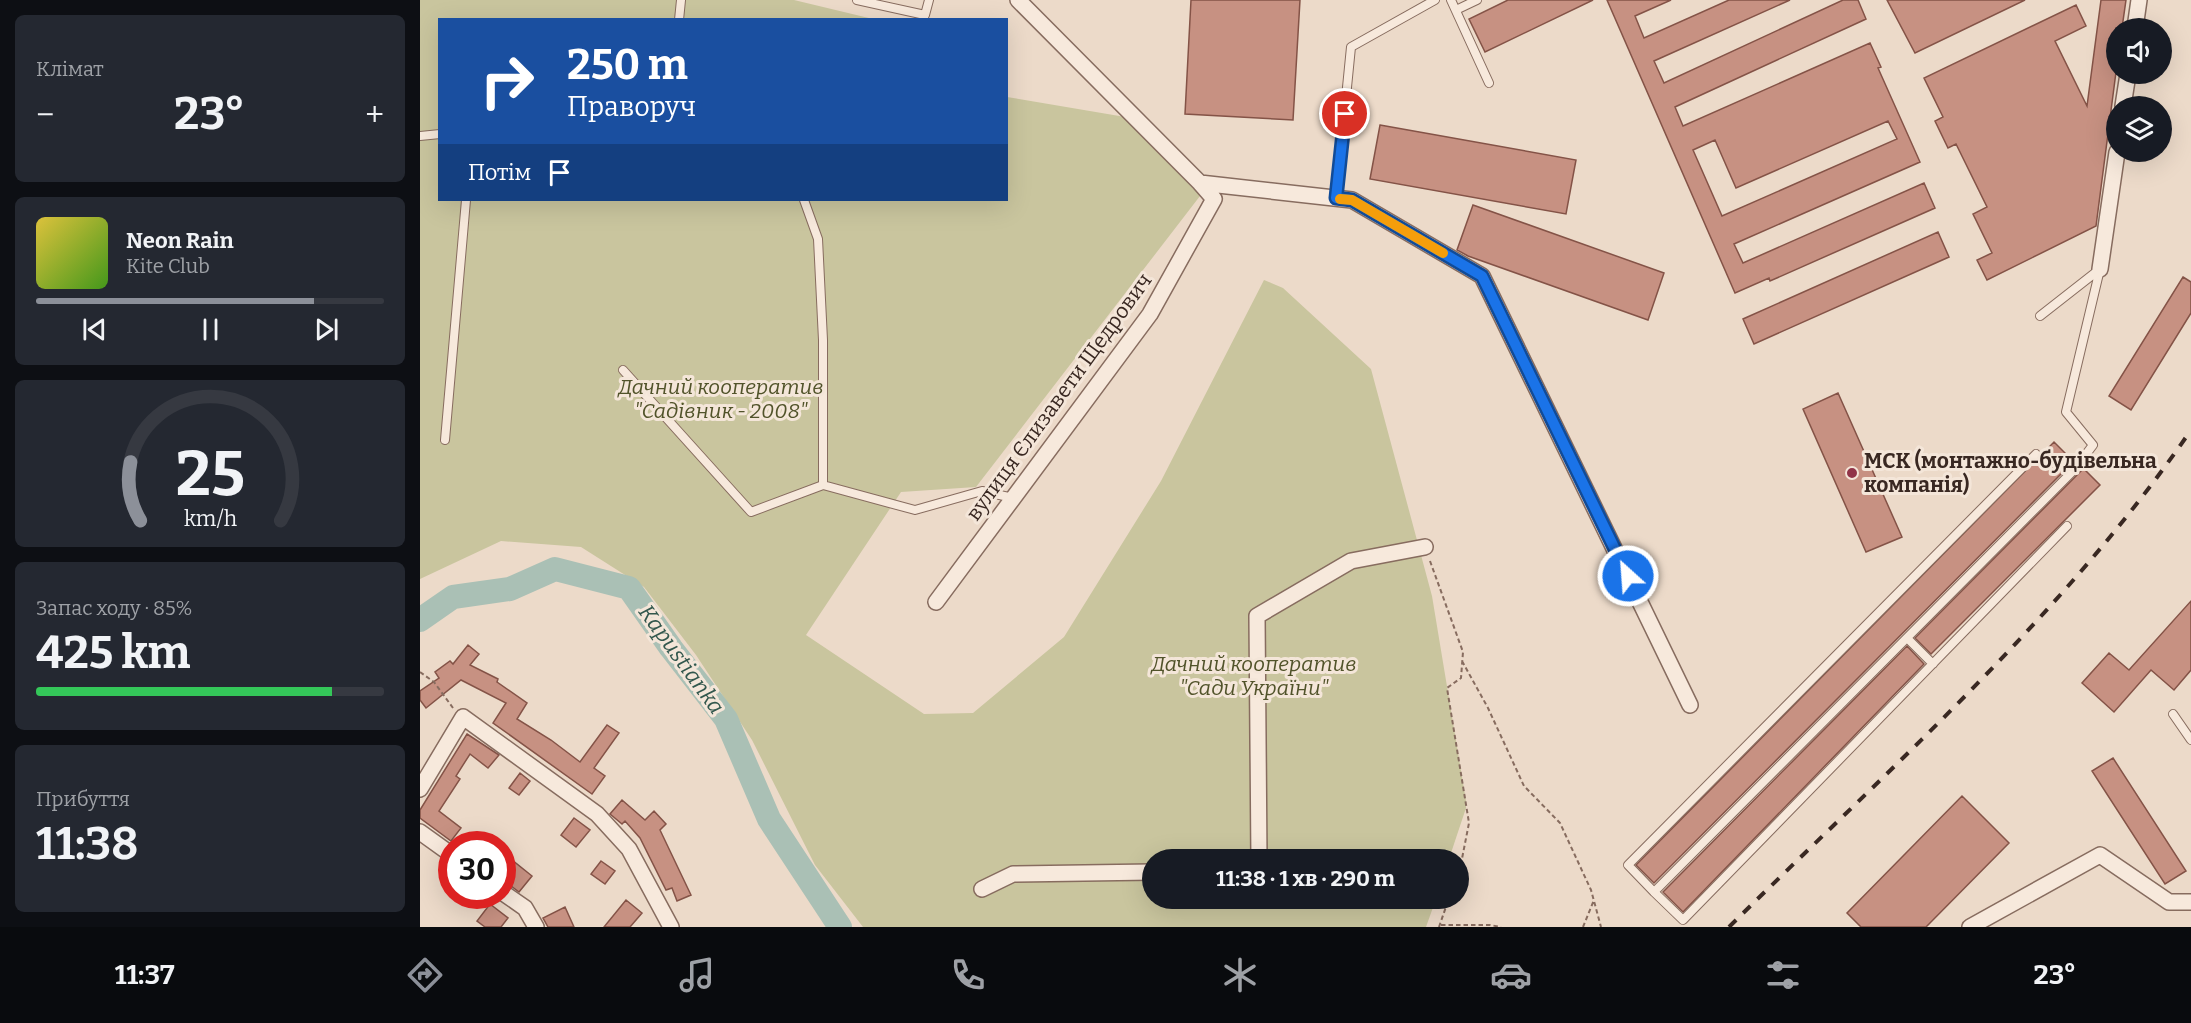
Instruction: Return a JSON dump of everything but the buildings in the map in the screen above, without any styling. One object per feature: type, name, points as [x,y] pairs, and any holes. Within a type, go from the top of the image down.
[{"type":"street","name":"вулиця Єлизавети Щедрович","points":[[936,602],[1150,314],[1214,199],[1018,0]]},
{"type":"street","points":[[2136,18],[2139,0]]},
{"type":"street","points":[[2100,269],[2116,162]]},
{"type":"street","points":[[1200,183],[1352,200],[1482,276],[1690,705]]},
{"type":"street","points":[[1259,849],[1257,616],[1351,561],[1425,547]]},
{"type":"street","points":[[420,789],[463,717],[597,814],[629,849],[671,927]]},
{"type":"street","points":[[420,832],[438,845]]},
{"type":"street","points":[[1970,927],[2100,855],[2169,902],[2191,902]]},
{"type":"street","points":[[982,889],[1013,874],[1142,872]]},
{"type":"street","points":[[516,902],[525,908],[536,927]]},
{"type":"lane","points":[[679,18],[681,0]]},
{"type":"lane","points":[[856,0],[925,15],[929,0]]},
{"type":"lane","points":[[1336,198],[1351,47],[1435,0]]},
{"type":"lane","points":[[1451,0],[1489,83]]},
{"type":"lane","points":[[1456,10],[1477,0]]},
{"type":"lane","points":[[420,136],[438,134]]},
{"type":"lane","points":[[445,440],[466,201]]},
{"type":"lane","points":[[804,201],[818,239],[823,340],[824,485]]},
{"type":"lane","points":[[2040,316],[2100,269]]},
{"type":"lane","points":[[1654,892],[2074,470],[2092,445],[2066,412],[2100,269]]},
{"type":"lane","points":[[623,369],[751,512],[824,485],[915,510],[982,491],[1014,498]]},
{"type":"lane","points":[[2036,454],[1628,865],[1683,920],[2067,526]]},
{"type":"lane","points":[[1907,638],[1933,664]]},
{"type":"lane","points":[[2173,714],[2191,740]]},
{"type":"path","points":[[1425,547],[1462,652],[1461,678],[1447,688],[1469,823],[1464,849]]},
{"type":"path","points":[[1462,662],[1488,708],[1524,786],[1560,823],[1594,900],[1601,927]]},
{"type":"path","points":[[420,672],[434,682],[447,702],[463,717]]},
{"type":"path","points":[[1583,927],[1594,900]]},
{"type":"path","points":[[1443,909],[1440,926],[1490,925],[1501,927]]},
{"type":"green space","points":[[420,0],[794,0],[869,18],[438,18],[438,201],[1008,201],[1008,97],[1137,119],[1200,196],[976,487],[901,492],[806,635],[924,714],[973,713],[1064,637],[1161,481],[1264,280],[1283,288],[1371,369],[1432,596],[1466,808],[1452,849],[1142,849],[1142,909],[1432,909],[1426,927],[863,927],[815,865],[752,740],[696,655],[644,587],[581,547],[501,541],[420,579]]},
{"type":"waterway","name":"Kapustianka","points":[[420,620],[453,597],[510,589],[555,569],[629,588],[671,648],[726,719],[769,819],[840,927]]},
{"type":"railway","points":[[1729,927],[1912,749],[2031,627],[2141,498],[2191,430]]},
{"type":"slow traffic","points":[[1340,199],[1352,200],[1443,253]]},
{"type":"place","name":"МСК (монтажно-будівельна компанія)","points":[[1852,473]]},
{"type":"route","points":[[1345,114],[1336,198],[1352,200],[1482,276],[1628,576]]},
{"type":"park label","name":"Дачний кооператив \"Садівник - 2008\"","points":[[721,399]]},
{"type":"park label","name":"Дачний кооператив \"Сади України\"","points":[[1254,676]]}]
